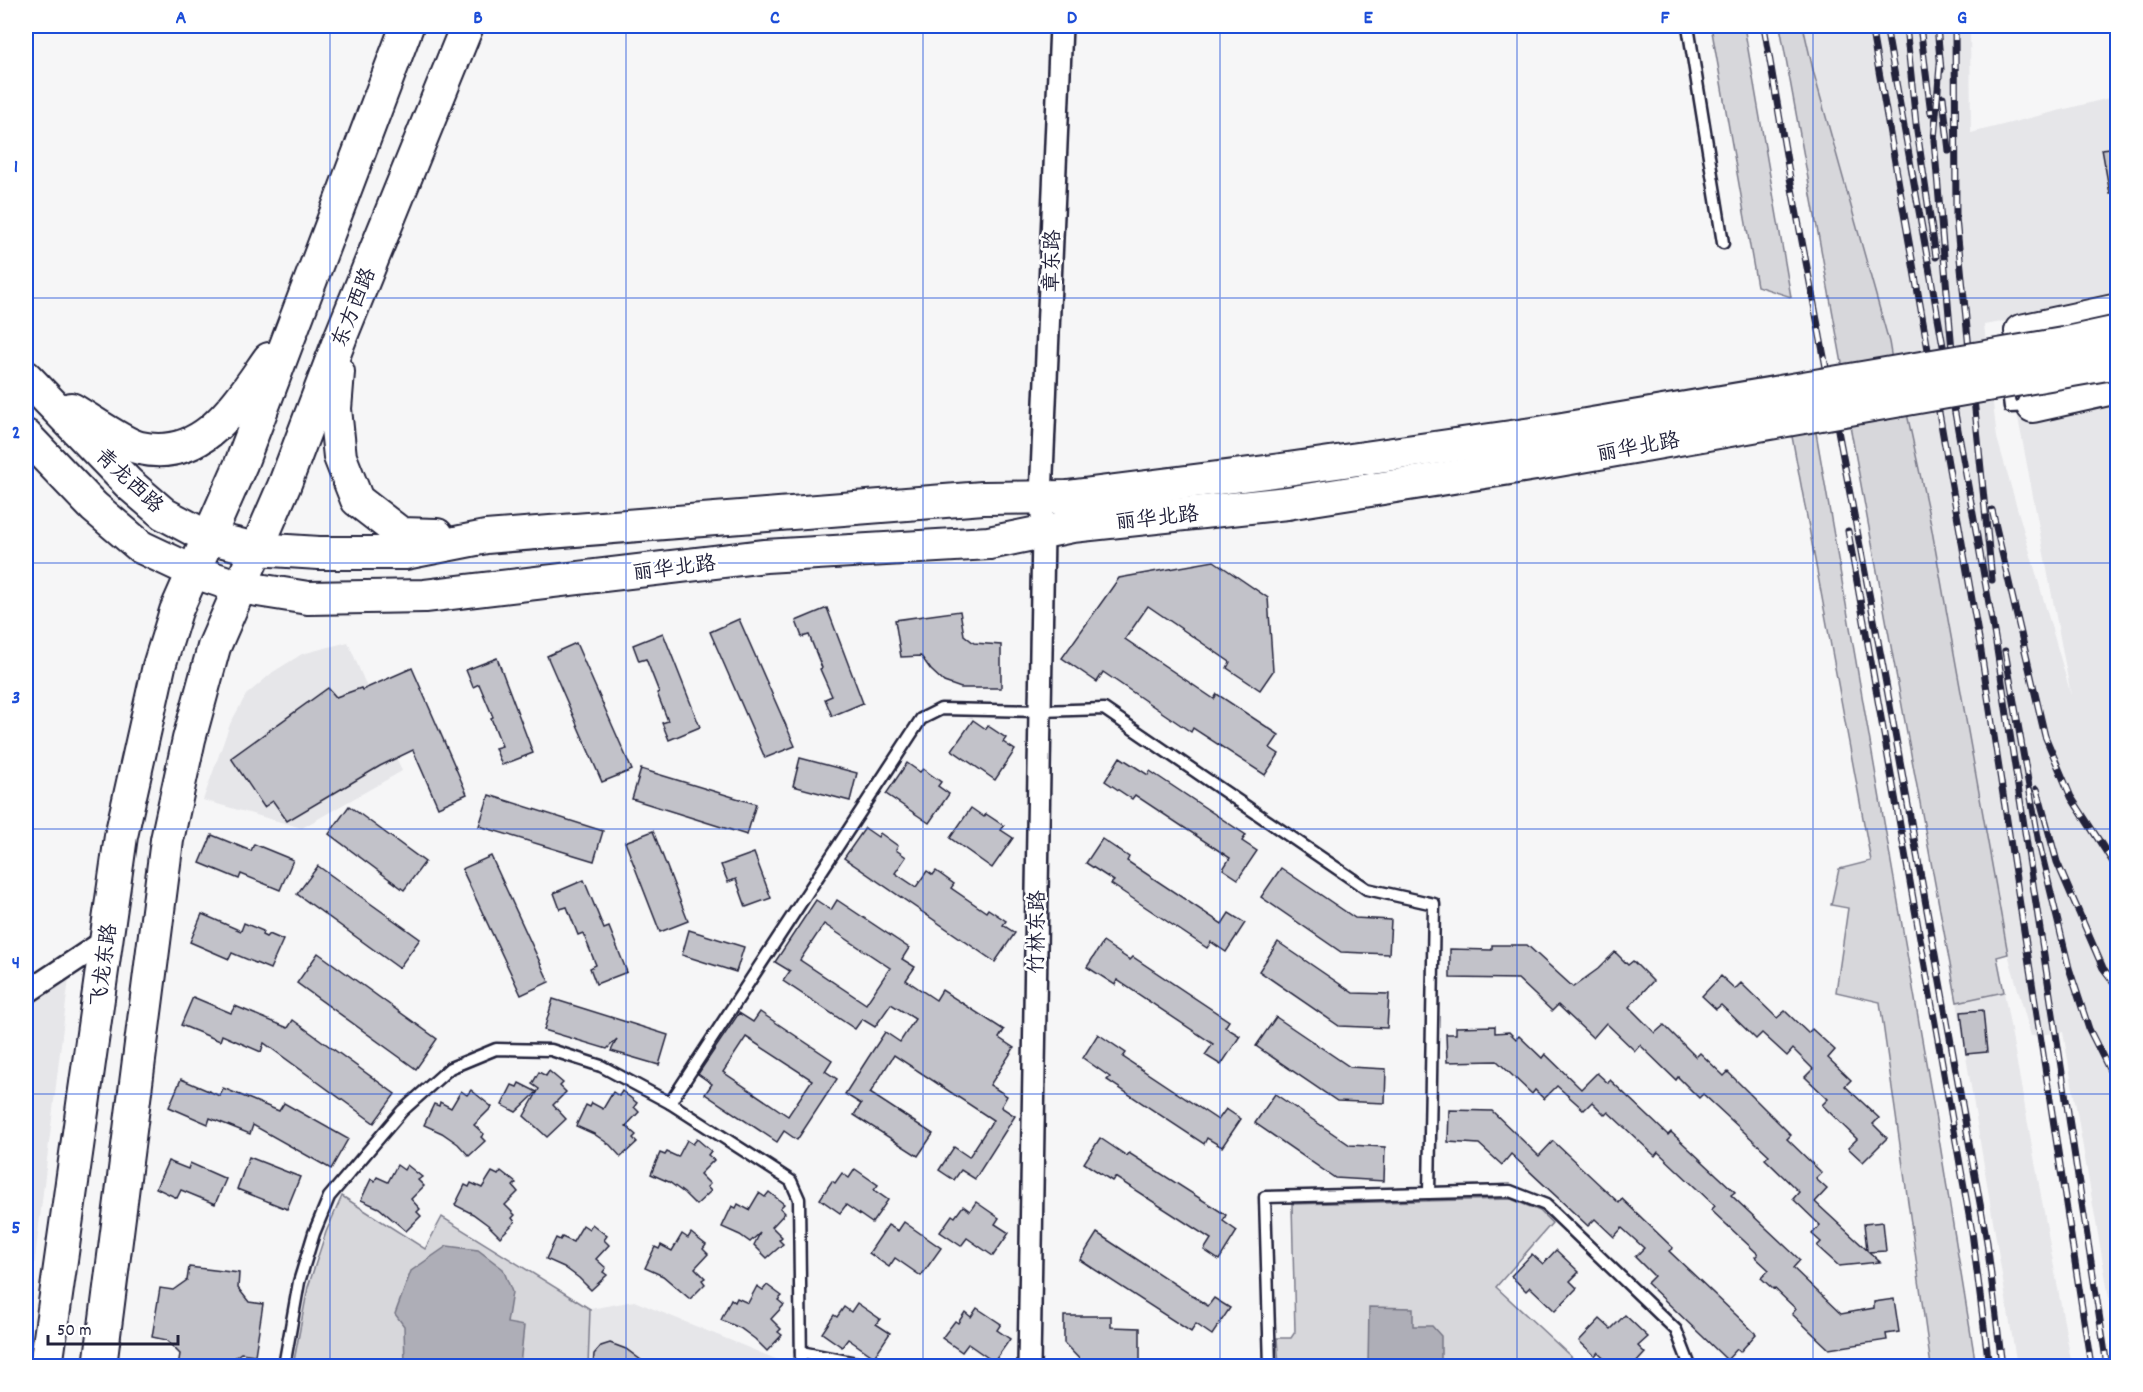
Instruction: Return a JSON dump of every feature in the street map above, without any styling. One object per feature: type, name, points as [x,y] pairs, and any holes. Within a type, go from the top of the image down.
[{"type":"main road","points":[[192,571],[241,464],[407,26]]},
{"type":"main road","name":"东方西路","points":[[238,587],[284,486],[341,336],[467,26]]},
{"type":"main road","points":[[2012,336],[2118,310]]},
{"type":"main road","points":[[30,382],[139,448],[173,450],[200,439],[232,411],[294,324]]},
{"type":"main road","name":"丽华北路","points":[[256,549],[319,554],[405,553],[486,537],[983,498],[1067,497],[1539,434],[2052,346],[2118,332]]},
{"type":"main road","points":[[341,336],[334,409],[340,457],[357,500],[401,534],[486,537]]},
{"type":"main road","name":"丽华北路","points":[[192,571],[238,587],[308,598],[425,596],[765,556],[989,543],[1043,534],[1072,526],[1287,503],[1542,463],[2118,362]]},
{"type":"main road","name":"青龙西路","points":[[30,382],[129,484],[164,514],[207,537],[256,549]]},
{"type":"main road","points":[[2033,406],[2118,387]]},
{"type":"main road","name":"青龙西路","points":[[26,436],[94,507],[141,548],[192,571]]},
{"type":"main road","name":"飞龙东路","points":[[46,1366],[121,836],[159,666],[176,611],[192,571]]},
{"type":"main road","points":[[100,1366],[167,840],[189,739],[214,647],[238,587]]},
{"type":"street","name":"章东路","points":[[1041,497],[1060,26]]},
{"type":"street","name":"竹林东路","points":[[1029,1366],[1043,534],[1041,497]]},
{"type":"street","points":[[26,993],[106,940]]},
{"type":"lane","points":[[1688,26],[1724,243]]},
{"type":"lane","points":[[2012,336],[2010,408],[2033,406]]},
{"type":"lane","points":[[670,1103],[921,719],[941,709],[1040,711],[1104,709],[1367,889],[1434,904],[1429,1193]]},
{"type":"lane","points":[[284,1366],[299,1282],[314,1233],[329,1197],[402,1112],[450,1068],[496,1049],[551,1050],[601,1066],[670,1103],[791,1181],[799,1199],[801,1366]]},
{"type":"lane","points":[[1270,1366],[1265,1197],[1510,1191],[1546,1205],[1676,1330],[1690,1366]]},
{"type":"lane","points":[[801,1352],[867,1365],[885,1366]]},
{"type":"shaded area","points":[[1711,26],[1744,26],[1791,297],[1757,286]]},
{"type":"shaded area","points":[[1780,26],[1803,26],[1892,360],[1843,369]]},
{"type":"shaded area","points":[[1803,26],[1970,26],[1971,133],[2117,96],[2117,303],[1984,325],[1997,438],[2071,695],[2015,402],[2117,389],[2117,1344],[2063,1032],[2031,1036],[2008,954],[1931,525],[1889,342],[1814,74]]},
{"type":"shaded area","points":[[1906,409],[1931,525],[2008,954],[1997,957],[2004,992],[1957,1002],[1849,420]]},
{"type":"shaded area","points":[[1815,427],[1935,1114],[1976,1366],[1931,1366],[1880,1002],[1836,992],[1848,908],[1831,905],[1839,869],[1871,861],[1791,431]]},
{"type":"shaded area","points":[[348,642],[402,771],[302,828],[203,800],[230,724],[246,695],[273,672],[302,654]]},
{"type":"shaded area","points":[[69,978],[26,1333],[26,1006]]},
{"type":"shaded area","points":[[2004,992],[2072,1366],[2017,1366],[1957,1002]]},
{"type":"shaded area","points":[[342,1196],[425,1249],[442,1217],[590,1309],[588,1366],[293,1366],[308,1287],[326,1232]]},
{"type":"shaded area","points":[[1511,1199],[1540,1211],[1552,1223],[1496,1287],[1581,1366],[1279,1366],[1277,1338],[1291,1338],[1295,1332],[1292,1204]]},
{"type":"shaded area","points":[[447,1246],[478,1250],[503,1269],[512,1292],[507,1323],[524,1326],[520,1365],[527,1366],[405,1366],[404,1326],[395,1314],[411,1271]]},
{"type":"shaded area","points":[[634,1301],[788,1364],[788,1366],[588,1366],[590,1309]]},
{"type":"shaded area","points":[[1369,1307],[1413,1308],[1413,1326],[1432,1326],[1441,1336],[1441,1366],[1368,1366]]},
{"type":"building","points":[[2118,147],[2118,194],[2110,194],[2102,149]]},
{"type":"building","points":[[1214,561],[1268,598],[1273,671],[1260,690],[1227,668],[1230,662],[1148,606],[1125,639],[1214,699],[1217,694],[1279,735],[1270,748],[1279,754],[1265,775],[1193,728],[1191,732],[1103,672],[1097,682],[1062,658],[1119,578]]},
{"type":"building","points":[[827,608],[863,703],[832,716],[825,699],[832,696],[820,669],[822,668],[809,635],[802,637],[796,621]]},
{"type":"building","points":[[960,611],[964,635],[974,643],[1001,645],[1001,688],[961,688],[944,682],[921,656],[901,657],[895,620]]},
{"type":"building","points":[[739,619],[795,746],[765,758],[710,632]]},
{"type":"building","points":[[663,633],[700,727],[669,740],[662,723],[668,721],[657,693],[659,692],[646,659],[639,661],[633,645]]},
{"type":"building","points":[[576,643],[632,770],[602,782],[547,656]]},
{"type":"building","points":[[497,658],[533,753],[502,765],[495,748],[502,746],[491,718],[493,717],[479,684],[473,687],[466,670]]},
{"type":"building","points":[[412,668],[467,794],[438,807],[413,750],[380,766],[287,821],[273,801],[264,807],[231,758],[328,688],[336,697],[361,688],[362,690]]},
{"type":"building","points":[[973,720],[986,729],[988,726],[1006,738],[1003,742],[1015,750],[995,780],[952,750]]},
{"type":"building","points":[[1120,757],[1148,775],[1150,771],[1246,835],[1242,841],[1257,851],[1238,879],[1223,869],[1230,858],[1135,795],[1132,799],[1105,781]]},
{"type":"building","points":[[800,758],[857,773],[850,801],[793,786]]},
{"type":"building","points":[[907,763],[920,772],[923,769],[941,782],[938,786],[949,794],[929,823],[886,794]]},
{"type":"building","points":[[641,769],[756,804],[747,835],[632,799]]},
{"type":"building","points":[[489,795],[603,831],[594,861],[479,826]]},
{"type":"building","points":[[349,806],[425,862],[404,890],[329,834]]},
{"type":"building","points":[[971,808],[984,817],[986,814],[1004,826],[1001,830],[1013,838],[992,868],[950,838]]},
{"type":"building","points":[[865,828],[878,837],[880,833],[898,846],[896,850],[906,857],[895,873],[916,887],[927,871],[933,875],[936,871],[954,884],[951,888],[986,912],[988,909],[1006,921],[1003,925],[1015,933],[995,962],[844,858]]},
{"type":"building","points":[[653,831],[688,921],[660,932],[625,842]]},
{"type":"building","points":[[212,835],[251,851],[254,844],[293,860],[280,890],[241,874],[239,879],[200,863]]},
{"type":"building","points":[[1102,839],[1129,857],[1127,861],[1222,924],[1229,913],[1245,923],[1226,952],[1211,942],[1207,948],[1111,884],[1114,881],[1086,863]]},
{"type":"building","points":[[754,853],[771,898],[746,907],[736,879],[728,882],[721,865]]},
{"type":"building","points":[[491,856],[549,982],[521,995],[462,869]]},
{"type":"building","points":[[318,866],[420,939],[399,968],[297,894]]},
{"type":"building","points":[[1281,868],[1355,918],[1391,920],[1389,954],[1341,952],[1261,897]]},
{"type":"building","points":[[584,880],[604,929],[609,927],[627,972],[596,984],[590,968],[596,965],[583,933],[578,935],[567,907],[560,909],[554,893]]},
{"type":"building","points":[[816,900],[831,910],[837,900],[909,948],[902,959],[915,967],[906,980],[936,1000],[942,990],[1004,1030],[999,1038],[1014,1048],[990,1085],[1007,1096],[1001,1107],[1015,1116],[975,1179],[961,1170],[954,1180],[939,1170],[954,1147],[969,1157],[993,1120],[894,1055],[870,1093],[933,1134],[918,1156],[854,1115],[861,1104],[845,1094],[885,1032],[900,1042],[915,1019],[891,1004],[875,1027],[862,1019],[855,1029],[783,981],[790,971],[775,962]],"holes":[[[824,924],[890,968],[866,1004],[800,960]]]},
{"type":"building","points":[[202,914],[241,931],[244,923],[263,931],[262,935],[266,937],[269,934],[283,940],[270,969],[232,953],[229,959],[190,942]]},
{"type":"building","points":[[689,930],[744,947],[736,972],[682,955]]},
{"type":"building","points":[[1103,942],[1130,960],[1133,957],[1229,1021],[1225,1027],[1240,1036],[1221,1065],[1205,1055],[1213,1044],[1117,980],[1115,985],[1087,967]]},
{"type":"building","points":[[1278,942],[1353,993],[1389,994],[1387,1028],[1339,1026],[1259,971]]},
{"type":"building","points":[[1492,945],[1527,945],[1573,987],[1598,969],[1615,952],[1628,965],[1633,961],[1653,981],[1629,1007],[1655,1033],[1664,1025],[1696,1057],[1700,1053],[1724,1076],[1728,1072],[1791,1135],[1787,1139],[1822,1173],[1816,1179],[1827,1189],[1815,1202],[1867,1250],[1864,1224],[1883,1222],[1886,1251],[1869,1252],[1880,1262],[1839,1266],[1817,1246],[1821,1242],[1812,1234],[1820,1225],[1793,1199],[1799,1192],[1765,1159],[1769,1155],[1703,1094],[1699,1098],[1678,1077],[1676,1080],[1640,1045],[1635,1051],[1606,1023],[1593,1038],[1558,1005],[1552,1011],[1518,979],[1450,978],[1450,949],[1492,950]]},
{"type":"building","points":[[318,953],[437,1039],[416,1069],[297,983]]},
{"type":"building","points":[[1721,976],[1735,989],[1741,983],[1777,1018],[1785,1011],[1808,1033],[1812,1029],[1835,1050],[1828,1058],[1851,1080],[1845,1086],[1879,1118],[1873,1124],[1887,1138],[1863,1162],[1848,1148],[1857,1139],[1822,1105],[1828,1099],[1805,1077],[1813,1069],[1793,1049],[1787,1056],[1762,1033],[1756,1039],[1721,1005],[1716,1009],[1702,996]]},
{"type":"building","points":[[193,997],[231,1013],[235,1006],[288,1028],[293,1020],[395,1094],[374,1123],[264,1043],[261,1052],[222,1035],[220,1041],[181,1025]]},
{"type":"building","points":[[553,999],[668,1035],[659,1065],[611,1051],[617,1039],[607,1049],[544,1030]]},
{"type":"building","points":[[1983,1010],[1987,1052],[1966,1054],[1961,1012]]},
{"type":"building","points":[[760,1012],[832,1060],[825,1071],[837,1079],[797,1140],[784,1131],[777,1142],[705,1094],[712,1084],[698,1074],[739,1013],[753,1022]],"holes":[[[746,1037],[812,1080],[788,1116],[723,1072]]]},
{"type":"building","points":[[1276,1017],[1350,1067],[1386,1069],[1385,1103],[1337,1101],[1256,1046]]},
{"type":"building","points":[[1495,1026],[1495,1033],[1509,1032],[1516,1039],[1519,1036],[1542,1058],[1545,1054],[1581,1089],[1597,1073],[1608,1083],[1610,1080],[1668,1135],[1671,1132],[1735,1192],[1731,1195],[1800,1260],[1793,1268],[1841,1314],[1874,1308],[1874,1302],[1894,1299],[1899,1332],[1886,1334],[1887,1340],[1829,1349],[1792,1314],[1796,1309],[1761,1278],[1769,1270],[1755,1257],[1758,1254],[1711,1210],[1715,1206],[1658,1152],[1655,1156],[1608,1112],[1605,1115],[1592,1102],[1584,1110],[1557,1086],[1544,1099],[1535,1090],[1532,1094],[1497,1061],[1447,1062],[1446,1034],[1456,1034],[1456,1027]]},
{"type":"building","points":[[1098,1034],[1126,1053],[1123,1057],[1218,1120],[1226,1109],[1241,1119],[1222,1147],[1207,1138],[1204,1144],[1107,1080],[1110,1077],[1083,1058]]},
{"type":"building","points":[[549,1071],[563,1083],[560,1086],[566,1092],[553,1105],[566,1119],[547,1137],[524,1116],[539,1089],[532,1084],[539,1072],[546,1076]]},
{"type":"building","points":[[181,1079],[220,1096],[223,1088],[279,1111],[284,1103],[348,1139],[331,1169],[253,1125],[250,1134],[210,1118],[208,1124],[169,1107]]},
{"type":"building","points":[[519,1083],[537,1092],[516,1112],[502,1105],[512,1085],[517,1087]]},
{"type":"building","points":[[471,1090],[492,1107],[474,1125],[484,1134],[481,1137],[485,1141],[469,1156],[458,1144],[424,1125],[434,1104],[439,1106],[440,1102],[451,1108],[461,1091],[467,1095]]},
{"type":"building","points":[[622,1091],[637,1103],[634,1107],[639,1112],[626,1126],[636,1135],[633,1138],[637,1142],[621,1157],[610,1145],[576,1126],[586,1105],[590,1107],[592,1103],[603,1109],[613,1092],[619,1096]]},
{"type":"building","points":[[1275,1094],[1350,1145],[1385,1147],[1384,1181],[1335,1178],[1255,1123]]},
{"type":"building","points":[[1449,1110],[1492,1111],[1539,1156],[1553,1141],[1619,1203],[1622,1199],[1673,1248],[1669,1251],[1756,1334],[1740,1352],[1737,1349],[1727,1360],[1647,1283],[1654,1276],[1635,1257],[1644,1248],[1622,1228],[1614,1237],[1595,1219],[1588,1226],[1511,1154],[1502,1165],[1479,1144],[1448,1142]]},
{"type":"building","points":[[1100,1138],[1127,1156],[1129,1153],[1226,1215],[1223,1221],[1237,1231],[1219,1260],[1204,1250],[1211,1239],[1115,1177],[1112,1181],[1084,1163]]},
{"type":"building","points":[[697,1139],[711,1151],[708,1155],[714,1160],[700,1174],[710,1184],[707,1187],[711,1191],[696,1205],[669,1182],[651,1174],[660,1153],[665,1155],[667,1152],[678,1157],[687,1140],[693,1144]]},
{"type":"building","points":[[249,1157],[300,1177],[287,1209],[237,1189]]},
{"type":"building","points":[[168,1161],[188,1169],[190,1163],[226,1179],[215,1204],[181,1190],[177,1198],[156,1188]]},
{"type":"building","points":[[397,1165],[404,1170],[407,1165],[422,1177],[418,1180],[424,1186],[411,1199],[420,1209],[417,1212],[421,1216],[406,1231],[379,1208],[361,1200],[371,1179],[375,1181],[377,1177],[388,1182]]},
{"type":"building","points":[[855,1169],[878,1185],[874,1190],[888,1200],[872,1223],[846,1205],[840,1213],[820,1199],[832,1181],[835,1183],[842,1173],[849,1178]]},
{"type":"building","points":[[501,1171],[516,1183],[513,1186],[518,1192],[505,1205],[515,1215],[512,1218],[515,1222],[500,1237],[473,1214],[455,1205],[465,1185],[469,1187],[471,1183],[482,1188],[492,1172],[498,1175]]},
{"type":"building","points":[[769,1192],[784,1204],[780,1208],[785,1213],[772,1227],[782,1237],[779,1240],[783,1244],[767,1258],[754,1245],[760,1233],[750,1242],[722,1227],[732,1206],[736,1208],[738,1204],[749,1210],[759,1193],[765,1197]]},
{"type":"building","points":[[976,1202],[999,1218],[995,1224],[1009,1233],[993,1256],[967,1238],[961,1246],[940,1232],[952,1215],[955,1217],[963,1206],[970,1211]]},
{"type":"building","points":[[904,1222],[941,1248],[921,1276],[895,1258],[889,1267],[869,1253],[888,1225],[898,1231]]},
{"type":"building","points":[[592,1224],[607,1236],[604,1240],[609,1245],[596,1259],[606,1268],[603,1272],[607,1275],[591,1290],[564,1267],[546,1259],[556,1238],[560,1240],[562,1237],[573,1242],[583,1225],[589,1229]]},
{"type":"building","points":[[691,1233],[706,1245],[703,1249],[708,1254],[695,1268],[705,1278],[702,1280],[705,1284],[690,1299],[663,1276],[645,1268],[655,1247],[659,1249],[661,1245],[672,1251],[682,1234],[688,1238]]},
{"type":"building","points":[[1097,1233],[1208,1306],[1214,1298],[1230,1308],[1212,1335],[1196,1324],[1191,1332],[1080,1260]]},
{"type":"building","points":[[1556,1250],[1579,1272],[1570,1281],[1577,1288],[1555,1311],[1530,1287],[1526,1291],[1511,1276],[1532,1254],[1543,1264]]},
{"type":"building","points":[[189,1267],[239,1273],[238,1288],[249,1302],[263,1304],[255,1355],[241,1353],[230,1361],[229,1366],[178,1366],[180,1354],[166,1340],[152,1337],[160,1288],[173,1290],[187,1280]]},
{"type":"building","points":[[767,1285],[782,1296],[778,1300],[784,1305],[771,1319],[781,1329],[778,1332],[782,1335],[767,1351],[740,1328],[721,1320],[731,1299],[735,1302],[737,1298],[748,1303],[757,1286],[763,1290]]},
{"type":"building","points":[[857,1303],[880,1319],[876,1324],[890,1333],[874,1357],[848,1339],[842,1347],[822,1333],[834,1315],[837,1317],[844,1307],[851,1312]]},
{"type":"building","points":[[977,1308],[1001,1324],[997,1330],[1010,1339],[994,1362],[968,1344],[962,1352],[942,1338],[955,1321],[958,1323],[965,1312],[971,1317]]},
{"type":"building","points":[[1625,1315],[1648,1337],[1638,1346],[1645,1353],[1633,1366],[1613,1366],[1598,1352],[1595,1356],[1579,1341],[1600,1319],[1611,1329]]},
{"type":"building","points":[[1064,1316],[1111,1316],[1111,1327],[1140,1328],[1140,1366],[1086,1366],[1064,1343]]},
{"type":"building","points":[[610,1343],[626,1349],[649,1366],[593,1366],[594,1354],[601,1346]]},
{"type":"railway","points":[[1764,26],[1790,178],[1883,667],[1987,1242],[2002,1366]]},
{"type":"railway","points":[[1871,26],[1980,645],[2091,1366]]},
{"type":"railway","points":[[1886,26],[1996,643],[2107,1366]]},
{"type":"railway","points":[[1906,26],[1916,124],[1936,257]]},
{"type":"railway","points":[[1920,26],[1931,113]]},
{"type":"railway","points":[[1937,26],[1941,70]]},
{"type":"railway","points":[[1955,26],[1956,218],[1992,580]]},
{"type":"railway","points":[[1940,64],[1934,140],[1953,362]]},
{"type":"railway","points":[[1943,97],[1949,151]]},
{"type":"railway","points":[[1992,510],[2045,736],[2071,797],[2118,870]]},
{"type":"railway","points":[[1848,531],[1972,1232],[1989,1366]]},
{"type":"railway","points":[[2005,651],[2039,843],[2069,968],[2089,1029],[2118,1087]]},
{"type":"railway","points":[[2037,789],[2057,862],[2103,968],[2118,988]]}]
